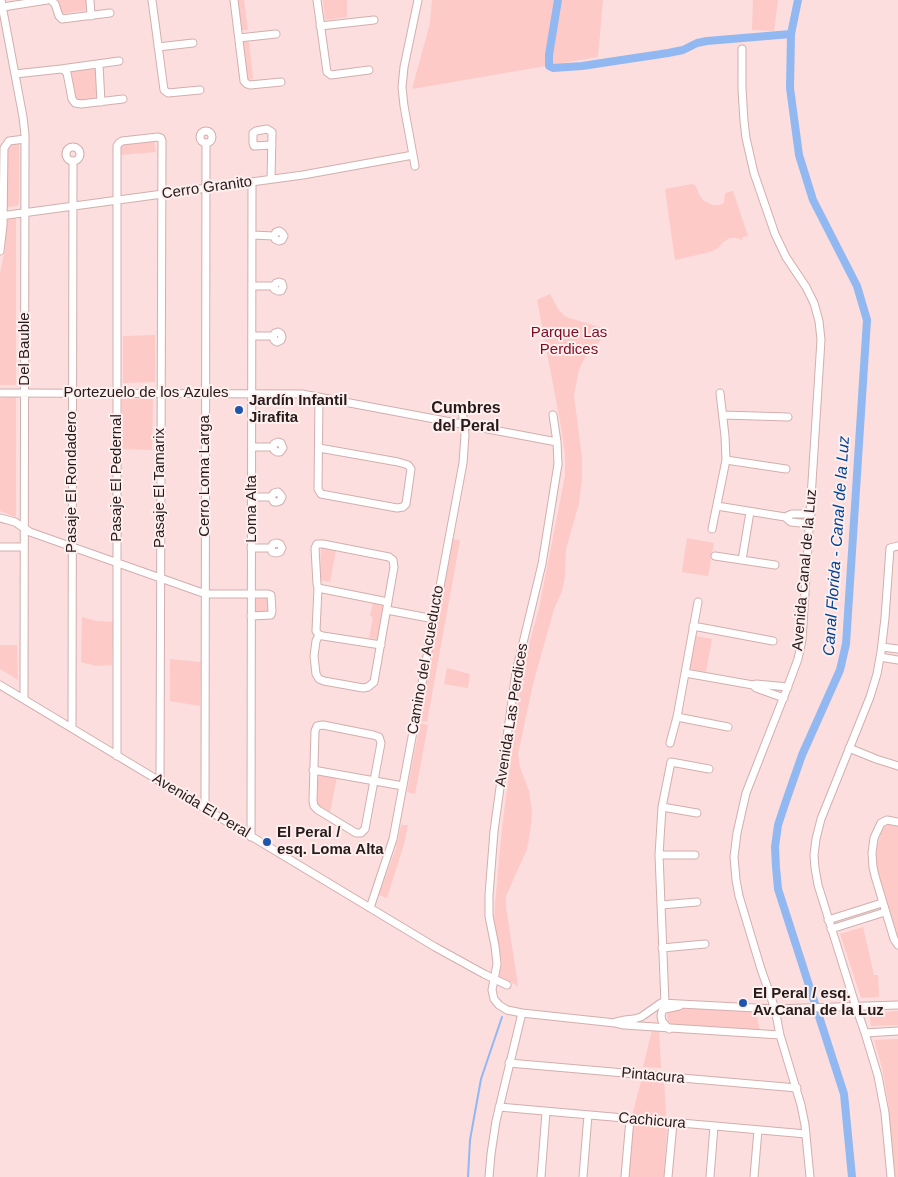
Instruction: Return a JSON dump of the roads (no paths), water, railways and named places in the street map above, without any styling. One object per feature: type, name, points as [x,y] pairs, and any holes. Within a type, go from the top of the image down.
[{"type":"street","points":[[2,4],[47,0]]},
{"type":"street","points":[[51,0],[55,4],[59,16],[62,18],[110,13]]},
{"type":"street","points":[[90,0],[91,16]]},
{"type":"street","points":[[154,0],[158,47],[165,92],[200,90]]},
{"type":"street","points":[[234,0],[245,82],[252,85],[281,82]]},
{"type":"street","points":[[317,0],[325,68],[328,73],[333,75],[369,70]]},
{"type":"street","points":[[416,166],[402,87],[404,67],[418,0]]},
{"type":"street","name":"Del Bauble","points":[[2,4],[23,117],[25,139],[24,700]]},
{"type":"street","points":[[320,26],[374,20]]},
{"type":"street","points":[[239,38],[276,34]]},
{"type":"street","points":[[158,47],[193,44]]},
{"type":"street","name":"Avenida Canal de la Luz","points":[[742,49],[744,121],[754,173],[774,234],[810,295],[817,312],[821,330],[810,524],[802,634],[798,659],[746,793],[734,856],[738,896],[797,1088],[806,1134],[810,1177]]},
{"type":"street","points":[[15,74],[119,61]]},
{"type":"street","points":[[99,64],[101,102]]},
{"type":"street","points":[[62,69],[67,73],[72,99],[75,104],[123,99]]},
{"type":"street","name":"Pasaje El Tamarix","points":[[138,139],[158,137],[162,139],[160,782]]},
{"type":"street","points":[[0,250],[4,148],[12,140],[25,139]]},
{"type":"street","name":"Pasaje El Pedernal","points":[[117,756],[118,144],[122,141],[138,139]]},
{"type":"street","name":"Cerro Loma Larga","points":[[205,808],[206,143]]},
{"type":"street","points":[[271,179],[272,145]]},
{"type":"street","name":"Cerro Granito","points":[[1,216],[303,175],[413,155]]},
{"type":"street","name":"Pasaje El Rondadero","points":[[72,728],[73,161]]},
{"type":"street","name":"Loma Alta","points":[[251,837],[252,182]]},
{"type":"street","points":[[252,235],[274,236]]},
{"type":"street","points":[[252,286],[274,286]]},
{"type":"street","points":[[252,336],[273,336]]},
{"type":"street","name":"Portezuelo de los Azules","points":[[0,393],[296,394],[557,442]]},
{"type":"street","points":[[712,529],[726,460],[720,393]]},
{"type":"street","points":[[318,397],[318,489],[321,494],[397,508],[403,507],[406,504],[411,469],[408,465],[319,448]]},
{"type":"street","name":"Camino del Acueducto","points":[[370,908],[394,839],[463,463],[465,447],[462,409]]},
{"type":"street","name":"Avenida Las Perdices","points":[[494,983],[498,964],[488,916],[488,895],[494,831],[516,672],[542,564],[558,464],[553,415]]},
{"type":"street","points":[[723,415],[788,417]]},
{"type":"street","points":[[252,446],[273,447]]},
{"type":"street","points":[[726,460],[786,469]]},
{"type":"street","points":[[252,497],[271,497],[274,493],[278,492],[282,498]]},
{"type":"street","points":[[717,506],[785,517],[792,514],[810,514]]},
{"type":"street","points":[[742,560],[750,512]]},
{"type":"street","points":[[785,517],[791,522],[810,524]]},
{"type":"street","points":[[0,518],[15,522],[30,532],[205,593],[270,594],[272,598],[272,612],[270,615],[251,616]]},
{"type":"street","points":[[317,544],[389,557],[393,560],[394,567],[374,682],[368,687],[363,688],[319,679],[316,674],[314,656],[316,641],[319,635],[316,631],[318,588],[315,548],[317,544]]},
{"type":"street","points":[[891,1177],[885,1113],[878,1076],[828,920],[818,885],[814,860],[820,819],[873,689],[882,647],[890,548],[898,546]]},
{"type":"street","points":[[0,547],[24,547]]},
{"type":"street","points":[[252,548],[271,548]]},
{"type":"street","points":[[715,556],[775,565]]},
{"type":"street","points":[[318,588],[388,602]]},
{"type":"street","points":[[670,743],[677,717],[698,602]]},
{"type":"street","points":[[387,610],[434,619]]},
{"type":"street","points":[[693,626],[773,641]]},
{"type":"street","points":[[319,635],[380,645]]},
{"type":"street","points":[[882,647],[898,649]]},
{"type":"street","points":[[880,658],[898,660]]},
{"type":"street","points":[[685,673],[753,685],[788,687]]},
{"type":"street","name":"Avenida El Peral","points":[[0,685],[494,983],[507,984]]},
{"type":"street","points":[[753,685],[756,688],[784,698]]},
{"type":"street","points":[[677,717],[728,728]]},
{"type":"street","points":[[323,725],[379,737],[380,744],[365,829],[361,833],[356,833],[314,806],[314,770],[314,731],[317,726],[323,725]]},
{"type":"street","points":[[849,748],[898,766]]},
{"type":"street","points":[[665,1003],[659,856],[662,807],[671,762],[709,769]]},
{"type":"street","points":[[314,770],[403,786]]},
{"type":"street","points":[[662,807],[697,813]]},
{"type":"street","points":[[898,822],[884,820],[881,823],[873,843],[872,853],[872,867],[894,940],[898,945]]},
{"type":"street","points":[[659,856],[695,856]]},
{"type":"street","points":[[660,904],[697,902]]},
{"type":"street","points":[[828,920],[882,902]]},
{"type":"street","points":[[831,929],[885,912]]},
{"type":"street","points":[[662,948],[705,944]]},
{"type":"street","points":[[494,983],[492,994],[496,1002],[507,1010],[522,1013],[615,1023],[624,1026],[780,1035]]},
{"type":"street","points":[[615,1023],[641,1016],[661,1003],[774,1009],[898,1005]]},
{"type":"street","points":[[669,1029],[662,1021],[662,1012],[665,1009],[682,1004]]},
{"type":"street","points":[[489,1177],[498,1108],[522,1013]]},
{"type":"street","points":[[865,1033],[898,1031]]},
{"type":"street","name":"Pintacura","points":[[509,1063],[797,1088]]},
{"type":"street","name":"Cachicura","points":[[498,1108],[806,1134]]},
{"type":"street","points":[[540,1177],[546,1112]]},
{"type":"street","points":[[583,1177],[588,1115]]},
{"type":"street","points":[[625,1177],[630,1119]]},
{"type":"street","points":[[668,1177],[672,1123]]},
{"type":"street","points":[[710,1177],[714,1126]]},
{"type":"street","points":[[754,1177],[758,1130]]},
{"type":"waterway","points":[[558,0],[549,55],[549,66],[553,68],[582,66],[668,53],[683,50],[697,43],[707,41],[791,34]]},
{"type":"waterway","name":"Canal Florida - Canal de la Luz","points":[[798,0],[791,34],[790,88],[799,155],[813,200],[857,286],[867,320],[846,644],[840,670],[802,755],[778,825],[775,847],[778,889],[844,1094],[852,1177]]},
{"type":"waterway","points":[[468,1177],[470,1140],[481,1079],[502,1017]]},
{"type":"place","name":"Jardín Infantil Jirafita","points":[[239,410]]},
{"type":"place","name":"El Peral / esq. Loma Alta","points":[[267,842]]},
{"type":"place","name":"El Peral / esq. Av.Canal de la Luz","points":[[743,1003]]},
{"type":"district","name":"Cumbres del Peral","points":[[466,418]]},
{"type":"park label","name":"Parque Las Perdices","points":[[569,342]]}]
